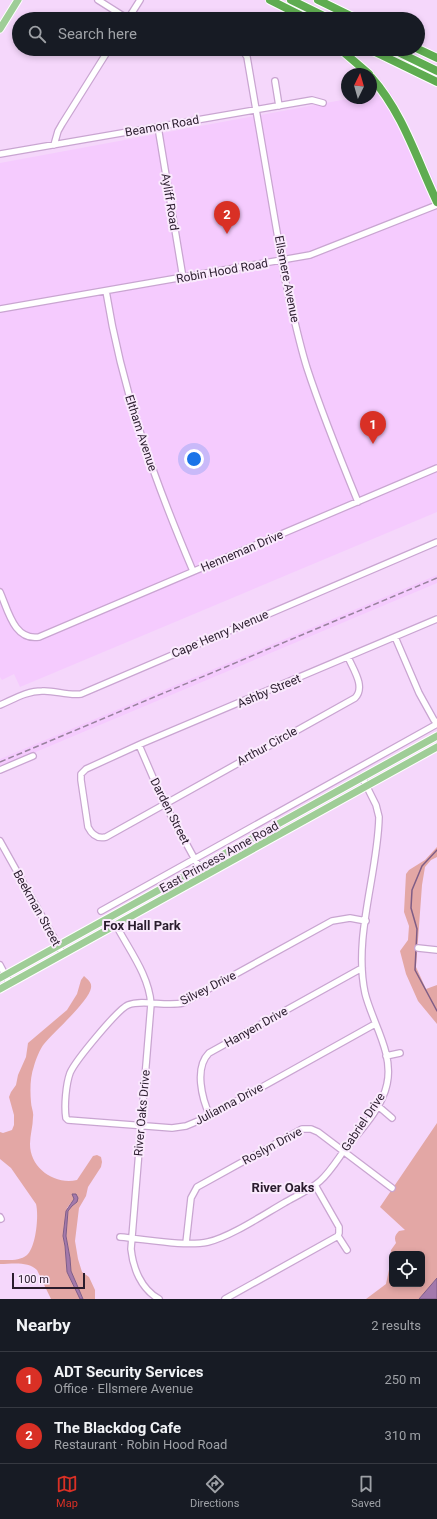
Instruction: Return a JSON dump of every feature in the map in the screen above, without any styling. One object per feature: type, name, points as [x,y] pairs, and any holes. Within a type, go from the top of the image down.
[{"type":"highway","points":[[269,0],[282,12]]},
{"type":"highway","points":[[269,0],[294,12]]},
{"type":"highway","points":[[291,0],[316,12]]},
{"type":"highway","points":[[318,0],[343,12]]},
{"type":"highway","points":[[425,52],[437,58]]},
{"type":"highway","points":[[348,56],[362,68]]},
{"type":"highway","points":[[383,56],[437,82]]},
{"type":"highway","points":[[406,56],[437,71]]},
{"type":"highway","points":[[377,85],[397,113],[437,204]]},
{"type":"main road","points":[[0,29],[18,0]]},
{"type":"main road","name":"East Princess Anne Road","points":[[3,977],[437,736]]},
{"type":"main road","name":"East Princess Anne Road","points":[[0,990],[437,747]]},
{"type":"street","points":[[98,0],[117,12]]},
{"type":"street","points":[[132,12],[140,0]]},
{"type":"street","points":[[54,145],[58,131],[62,124],[106,56]]},
{"type":"street","name":"Ellsmere Avenue","points":[[246,56],[293,316],[306,366],[327,426],[358,502]]},
{"type":"street","points":[[275,81],[279,106]]},
{"type":"street","name":"Beamon Road","points":[[0,154],[312,100],[323,103]]},
{"type":"street","name":"Ayliff Road","points":[[158,127],[183,278]]},
{"type":"street","name":"Robin Hood Road","points":[[0,309],[183,278],[282,260],[322,251],[437,204]]},
{"type":"street","name":"Eltham Avenue","points":[[106,291],[121,368],[144,447],[168,513],[193,571]]},
{"type":"street","name":"Henneman Drive","points":[[0,592],[19,632],[25,636],[34,638],[437,468]]},
{"type":"street","name":"Cape Henry Avenue","points":[[0,705],[35,691],[44,690],[70,695],[80,694],[437,542]]},
{"type":"street","name":"Ashby Street","points":[[141,817],[106,837],[99,838],[90,832],[81,777],[86,768],[395,637],[437,621]]},
{"type":"street","points":[[101,911],[437,723],[419,693],[395,637]]},
{"type":"street","name":"Arthur Circle","points":[[141,817],[355,698],[359,692],[359,684],[348,657]]},
{"type":"street","name":"Darden Street","points":[[139,745],[164,803],[204,876]]},
{"type":"street","points":[[0,770],[33,756]]},
{"type":"street","name":"Gabriel Drive","points":[[120,1237],[186,1243],[201,1243],[218,1239],[315,1185],[326,1175],[382,1100],[389,1076],[386,1056],[365,991],[362,968],[362,951],[380,817],[376,805],[362,777]]},
{"type":"street","name":"Beekman Street","points":[[0,841],[63,954]]},
{"type":"street","name":"Silvey Drive","points":[[68,1120],[65,1116],[66,1085],[74,1065],[123,1008],[134,1003],[176,1004],[190,1000],[332,921],[345,918],[366,921]]},
{"type":"street","name":"River Oaks Drive","points":[[116,925],[146,979],[150,993],[151,1004],[132,1238],[132,1258],[137,1274],[146,1288],[159,1299]]},
{"type":"street","points":[[418,948],[437,950]]},
{"type":"street","points":[[0,965],[3,977],[10,984]]},
{"type":"street","name":"Hanyen Drive","points":[[210,1116],[204,1100],[201,1085],[203,1061],[209,1053],[362,968]]},
{"type":"street","name":"Julianna Drive","points":[[68,1120],[178,1128],[194,1124],[375,1024]]},
{"type":"street","points":[[386,1056],[400,1053]]},
{"type":"street","points":[[378,1106],[392,1118]]},
{"type":"street","name":"Roslyn Drive","points":[[186,1243],[191,1198],[195,1190],[201,1185],[302,1129],[307,1128],[316,1130],[392,1188]]},
{"type":"street","points":[[226,1299],[338,1236],[340,1233],[339,1228],[315,1185]]},
{"type":"street","points":[[338,1236],[347,1250]]},
{"type":"shaded area","points":[[390,91],[437,186],[437,512],[20,687],[14,674],[2,680],[0,677],[0,163],[341,100],[341,104],[377,104],[377,94]]},
{"type":"shaded area","points":[[437,575],[437,583],[0,767],[0,759]]},
{"type":"shaded area","points":[[437,847],[437,857],[431,860],[425,867],[422,885],[416,967],[426,989],[437,985],[437,1024],[418,1001],[406,974],[400,951],[408,940],[409,926],[404,912],[406,874],[409,870],[425,860]]},
{"type":"shaded area","points":[[84,976],[91,984],[89,994],[44,1044],[35,1063],[30,1093],[33,1115],[30,1144],[31,1153],[39,1167],[45,1173],[60,1180],[77,1180],[93,1156],[97,1155],[101,1157],[101,1167],[88,1187],[86,1196],[79,1208],[75,1241],[82,1272],[89,1277],[95,1290],[95,1299],[83,1299],[71,1271],[66,1236],[68,1211],[77,1202],[74,1199],[67,1208],[63,1236],[67,1272],[80,1299],[51,1299],[37,1270],[33,1267],[25,1264],[0,1264],[0,1260],[14,1260],[21,1258],[27,1255],[30,1251],[35,1238],[37,1209],[36,1204],[11,1168],[0,1159],[0,1132],[3,1133],[12,1130],[14,1125],[14,1115],[9,1097],[16,1085],[18,1075],[26,1057],[28,1043],[67,1010],[77,994],[81,980]]},
{"type":"shaded area","points":[[437,1123],[437,1278],[419,1299],[366,1299],[386,1284],[389,1270],[389,1287],[425,1287],[425,1251],[391,1251],[396,1243],[395,1237],[399,1231],[405,1230],[380,1207]]},
{"type":"shaded area","points":[[72,1194],[76,1194],[78,1198],[77,1202],[68,1211],[66,1236],[71,1271],[83,1299],[80,1299],[67,1272],[63,1236],[66,1211],[74,1199]]},
{"type":"shaded area","points":[[437,1278],[437,1299],[419,1299]]},
{"type":"waterway","points":[[437,850],[422,866],[412,890],[411,908],[417,929],[415,970],[437,1011]]},
{"type":"railway","points":[[0,762],[437,578]]},
{"type":"place","name":"The Blackdog Cafe","points":[[227,234]]},
{"type":"place","name":"ADT Security Services","points":[[373,444]]},
{"type":"district","name":"Fox Hall Park","points":[[142,925]]},
{"type":"district","name":"River Oaks","points":[[283,1187]]}]
